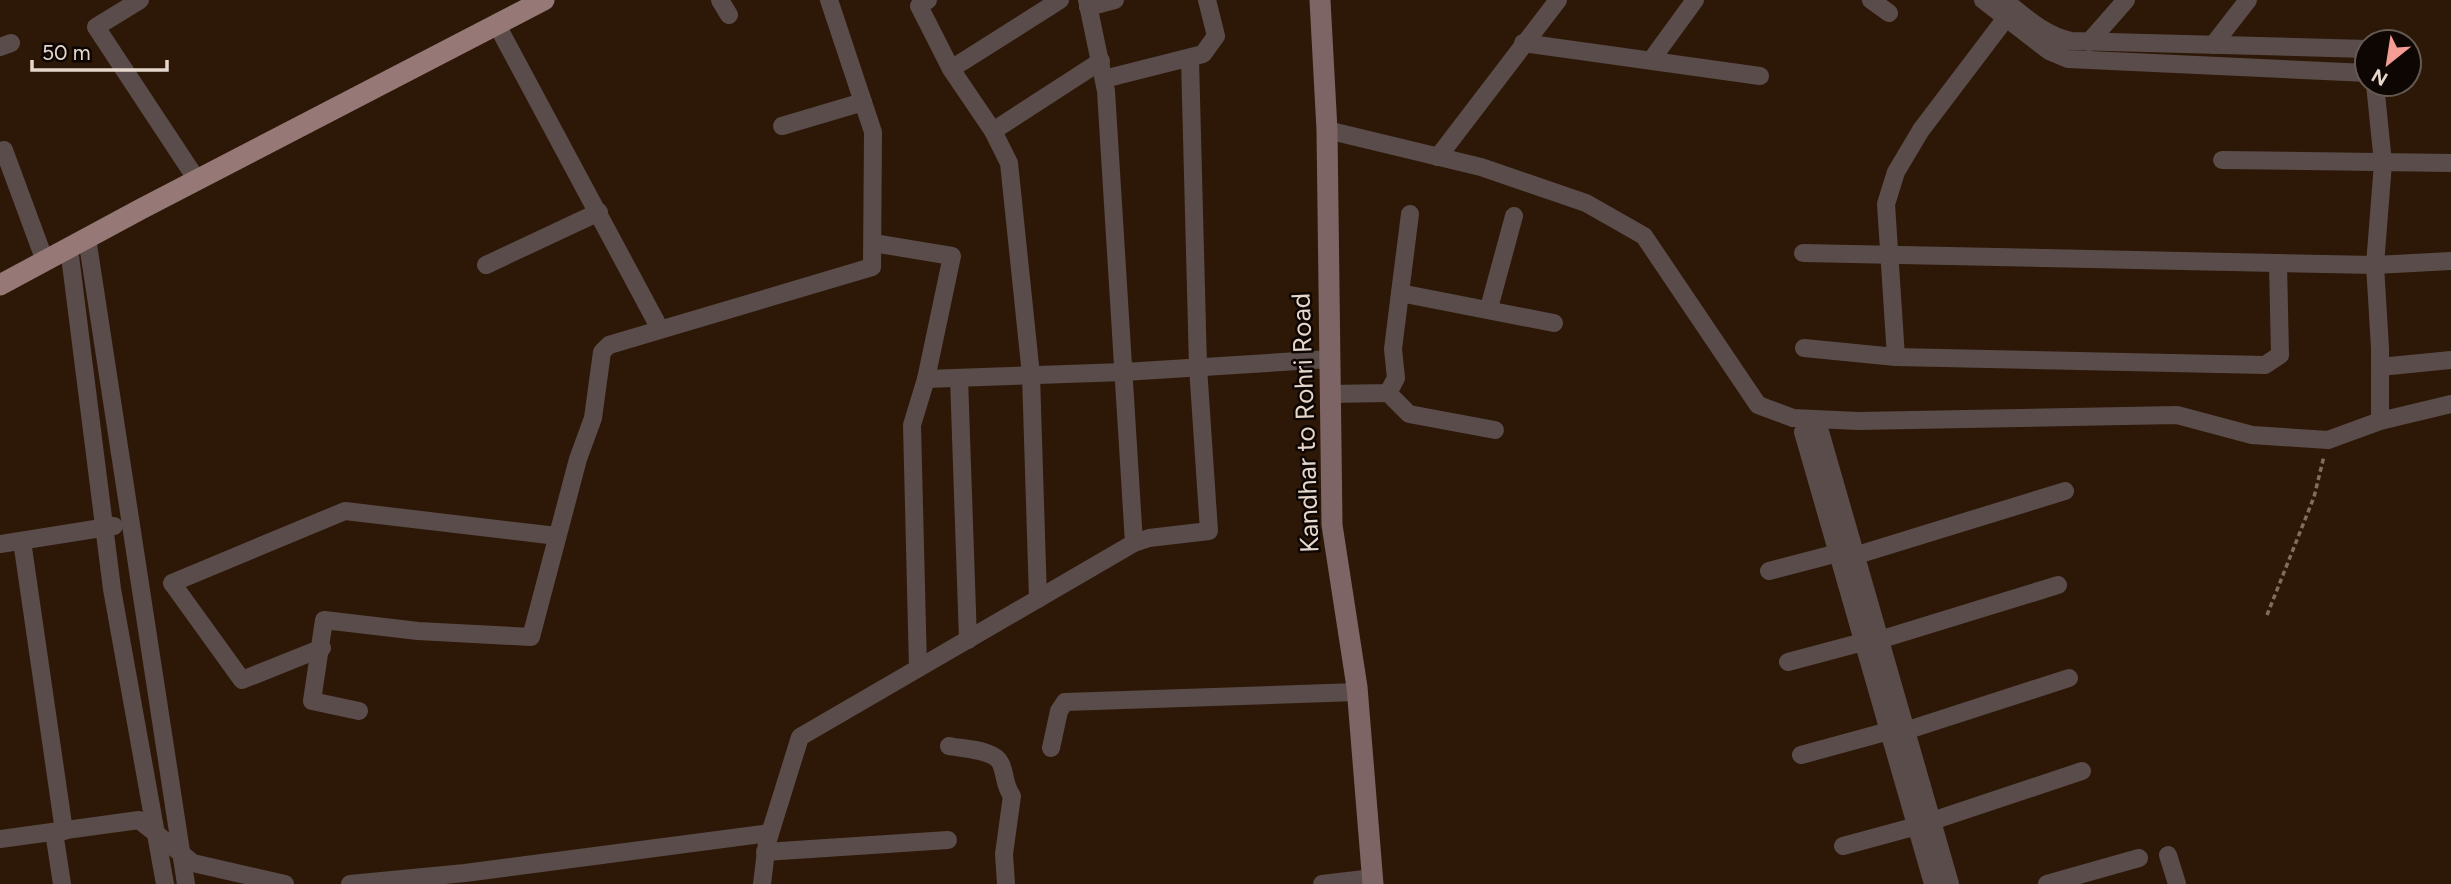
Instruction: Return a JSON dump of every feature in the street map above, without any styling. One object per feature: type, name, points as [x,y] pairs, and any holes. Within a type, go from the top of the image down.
[{"type":"main road","points":[[0,285],[544,0]]},
{"type":"street","points":[[140,0],[96,27],[197,180]]},
{"type":"street","points":[[359,711],[312,701],[322,648],[324,620],[418,631],[531,637],[578,458],[591,431],[602,352],[609,345],[872,267],[873,132],[829,0]]},
{"type":"street","points":[[928,0],[919,6],[951,69],[993,131],[1009,163],[1031,375],[1038,599]]},
{"type":"street","points":[[951,69],[1060,0]]},
{"type":"street","points":[[1115,0],[1088,4],[1104,79],[1134,544]]},
{"type":"street","points":[[1104,79],[1203,54],[1216,36],[1207,0]]},
{"type":"street","name":"Kandhar to Rohri Road","points":[[1320,0],[1327,130],[1332,525],[1357,692],[1373,881]]},
{"type":"street","points":[[1437,156],[1558,0]]},
{"type":"street","points":[[1652,59],[1695,0]]},
{"type":"street","points":[[1871,0],[1889,13]]},
{"type":"street","points":[[1983,0],[2005,5],[2057,38],[2353,49]]},
{"type":"street","points":[[2089,41],[2126,0]]},
{"type":"street","points":[[2213,45],[2248,0]]},
{"type":"street","points":[[2005,5],[2049,51],[2068,59],[2353,72]]},
{"type":"street","points":[[1896,357],[1886,204],[1896,172],[1921,130],[2005,5]]},
{"type":"street","points":[[497,25],[660,329]]},
{"type":"street","points":[[1523,43],[1760,76]]},
{"type":"street","points":[[762,884],[765,852],[800,737],[1134,544],[1149,538],[1209,531],[1198,367],[1191,59]]},
{"type":"street","points":[[993,131],[1101,61]]},
{"type":"street","points":[[2376,98],[2383,163],[2375,265],[2380,421]]},
{"type":"street","points":[[782,126],[863,102]]},
{"type":"street","points":[[1327,130],[1480,167],[1586,203],[1644,236],[1758,405],[1793,418],[1858,421],[2177,415],[2252,435],[2328,440],[2380,421],[2451,404]]},
{"type":"street","points":[[4,150],[45,261]]},
{"type":"street","points":[[2222,160],[2451,163]]},
{"type":"street","points":[[486,265],[598,212]]},
{"type":"street","points":[[1388,393],[1396,378],[1393,349],[1410,214]]},
{"type":"street","points":[[1489,308],[1514,216]]},
{"type":"street","points":[[78,243],[128,524],[186,884]]},
{"type":"street","points":[[78,243],[112,589],[165,884]]},
{"type":"street","points":[[873,243],[952,256],[926,379],[912,425],[918,668]]},
{"type":"street","points":[[1803,253],[2375,265],[2451,261]]},
{"type":"street","points":[[1804,348],[1896,357],[2265,365],[2280,355],[2278,263]]},
{"type":"street","points":[[1400,293],[1489,308],[1554,323]]},
{"type":"street","points":[[926,379],[1124,372],[1330,359]]},
{"type":"street","points":[[2380,367],[2451,360]]},
{"type":"street","points":[[959,378],[968,640]]},
{"type":"street","points":[[1331,394],[1388,393],[1409,414],[1495,430]]},
{"type":"street","points":[[1846,554],[1819,428],[1803,432],[1846,554],[1924,823],[1950,884]]},
{"type":"street","points":[[1769,571],[1846,554],[2065,491]]},
{"type":"street","points":[[322,648],[242,680],[172,583],[345,511],[557,536]]},
{"type":"street","points":[[0,544],[128,524]]},
{"type":"street","points":[[22,541],[59,831],[62,884]]},
{"type":"street","points":[[1788,662],[1871,641],[2058,585]]},
{"type":"street","points":[[1801,755],[1897,731],[2069,678]]},
{"type":"street","points":[[1051,748],[1059,710],[1065,702],[1357,692]]},
{"type":"street","points":[[949,746],[990,754],[998,759],[1002,766],[1005,786],[1012,796],[1004,854],[1006,884]]},
{"type":"street","points":[[1843,846],[1924,823],[2082,771]]},
{"type":"street","points":[[0,839],[139,820],[193,863],[285,884]]},
{"type":"street","points":[[1924,823],[1933,884]]},
{"type":"street","points":[[350,884],[466,878],[770,833]]},
{"type":"street","points":[[765,852],[948,840]]},
{"type":"street","points":[[2168,855],[2177,884]]},
{"type":"street","points":[[2048,884],[2139,858]]},
{"type":"street","points":[[1322,884],[1373,881]]},
{"type":"path","points":[[2267,615],[2286,573],[2314,496],[2328,440]]}]
